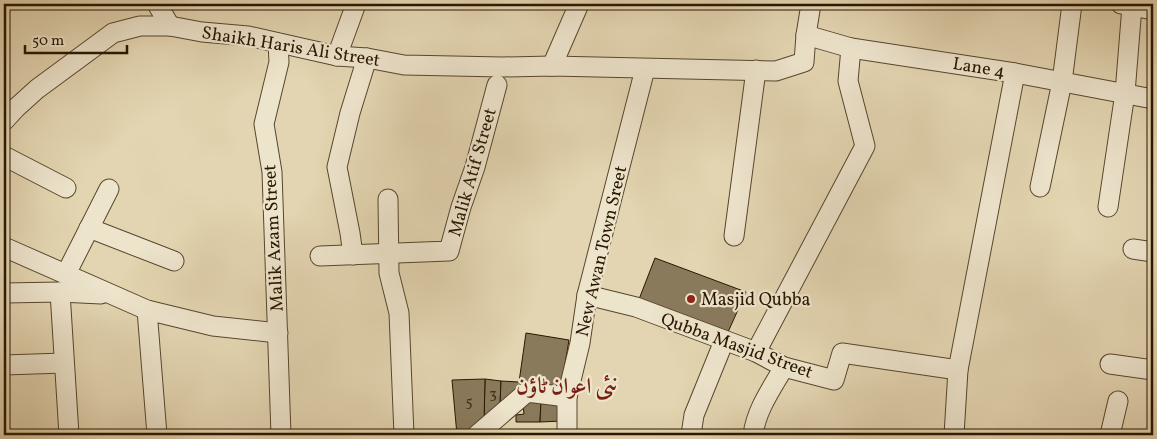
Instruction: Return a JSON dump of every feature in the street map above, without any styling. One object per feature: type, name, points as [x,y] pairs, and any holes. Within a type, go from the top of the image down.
[{"type":"street","points":[[157,4],[170,26]]},
{"type":"street","points":[[337,56],[356,4]]},
{"type":"street","points":[[552,66],[579,4]]},
{"type":"street","points":[[806,35],[811,4]]},
{"type":"street","points":[[1040,187],[1062,82],[1072,4]]},
{"type":"street","points":[[1108,207],[1125,93],[1126,5],[1153,10]]},
{"type":"street","name":"Shaikh Haris Ali Street","points":[[4,122],[37,89],[113,33],[140,26],[170,26],[202,32],[248,36],[337,56],[367,58],[404,65],[776,71],[804,62],[806,35]]},
{"type":"street","name":"Lane 4","points":[[806,35],[852,48],[1015,73],[1153,99]]},
{"type":"street","name":"Malik Azam Street","points":[[278,43],[279,62],[264,124],[272,172],[282,435]]},
{"type":"street","points":[[756,352],[865,146],[848,81],[852,48]]},
{"type":"street","points":[[353,255],[337,167],[350,113],[367,58]]},
{"type":"street","name":"New Awan Town Sreet","points":[[567,435],[567,397],[580,343],[587,295],[645,69]]},
{"type":"street","points":[[734,236],[756,70]]},
{"type":"street","points":[[954,435],[958,370],[1015,73]]},
{"type":"street","name":"Malik Atif Street","points":[[320,256],[449,251],[461,207],[475,167],[497,84]]},
{"type":"street","points":[[4,156],[66,188]]},
{"type":"street","points":[[66,274],[109,188]]},
{"type":"street","points":[[388,199],[389,273],[399,313],[404,435]]},
{"type":"street","points":[[89,228],[174,261]]},
{"type":"street","points":[[4,247],[147,310],[213,326],[278,334]]},
{"type":"street","points":[[1133,249],[1153,252]]},
{"type":"street","points":[[4,293],[60,292],[112,294]]},
{"type":"street","points":[[60,292],[69,435]]},
{"type":"street","name":"Qubba Masjid Street","points":[[587,295],[636,307],[756,352],[784,366],[834,380],[842,353],[958,370]]},
{"type":"street","points":[[147,310],[157,435]]},
{"type":"street","points":[[691,435],[694,415],[724,341]]},
{"type":"street","points":[[4,365],[64,363]]},
{"type":"street","points":[[1110,364],[1153,370]]},
{"type":"street","points":[[753,435],[762,405],[784,366]]},
{"type":"street","points":[[477,435],[496,428],[526,392],[567,397]]},
{"type":"street","points":[[1110,435],[1118,401]]},
{"type":"building","name":"Masjid Qubba","points":[[655,258],[746,292],[724,341],[636,307]]},
{"type":"building","points":[[526,333],[569,340],[561,388],[519,382]]},
{"type":"building","points":[[485,379],[501,381],[500,405],[484,423]]},
{"type":"building","points":[[485,379],[484,423],[469,435],[457,435],[452,380]]},
{"type":"building","points":[[501,381],[519,382],[522,389],[500,405]]},
{"type":"building","points":[[528,398],[541,400],[540,422],[516,422],[516,415],[524,414],[523,404],[529,403]]},
{"type":"building","points":[[541,400],[563,403],[562,421],[540,422]]},
{"type":"place","name":"Masjid Qubba","points":[[691,299]]},
{"type":"district","name":"نئی اعوان ٹاؤن","points":[[567,385]]}]
